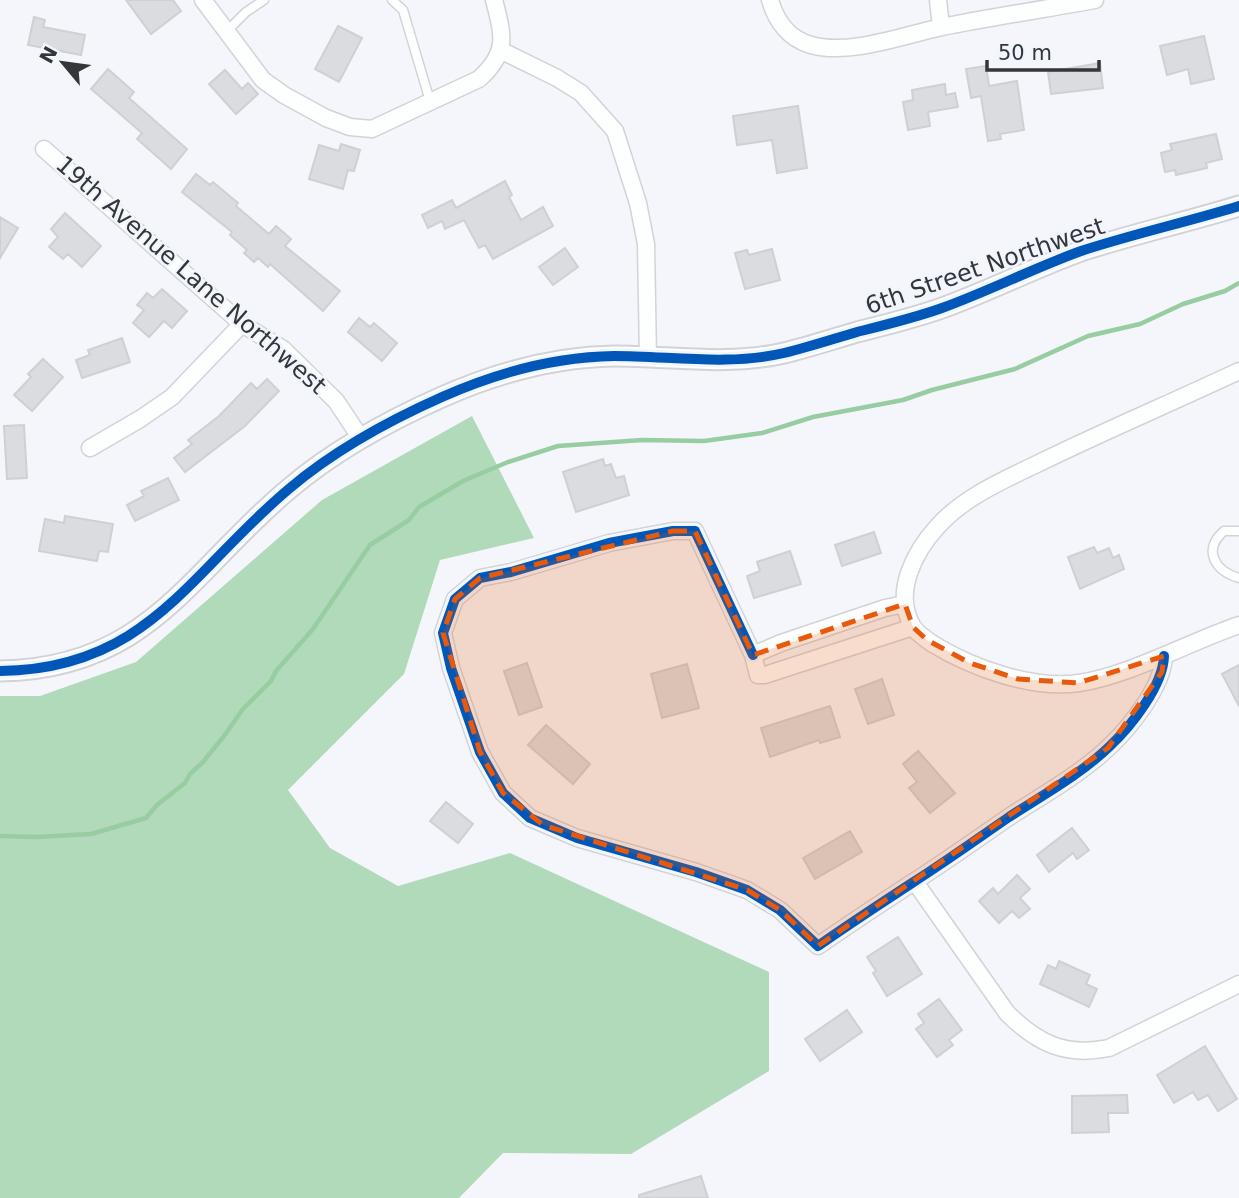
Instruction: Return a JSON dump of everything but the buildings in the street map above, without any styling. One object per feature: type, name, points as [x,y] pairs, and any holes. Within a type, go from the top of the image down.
[{"type":"street","points":[[203,0],[263,79],[284,95],[326,118],[350,127],[372,129],[479,79],[493,65],[503,39],[494,0]]},
{"type":"street","points":[[770,0],[782,26],[793,36],[808,45],[823,48],[856,46],[942,27],[1095,0]]},
{"type":"street","points":[[939,0],[942,27]]},
{"type":"street","points":[[500,50],[581,93],[615,131],[638,203],[646,244],[648,358]]},
{"type":"street","name":"19th Avenue Lane Northwest","points":[[44,149],[242,324],[283,349],[322,385],[360,437]]},
{"type":"street","name":"6th Street Northwest","points":[[0,671],[60,665],[108,648],[129,637],[186,592],[289,489],[327,459],[360,437],[443,397],[527,366],[580,358],[616,356],[703,360],[782,354],[915,317],[1083,251],[1239,206]]},
{"type":"street","points":[[90,448],[172,397],[242,324]]},
{"type":"street","points":[[1239,371],[976,495],[937,527],[919,552],[905,586],[905,604],[913,627],[947,653],[1018,679],[1078,683],[1164,656],[1239,625]]},
{"type":"street","points":[[913,627],[758,675],[752,655],[695,531],[673,531],[609,543],[511,572],[480,578],[455,599],[443,633],[451,668],[480,752],[503,793],[513,805],[543,825],[565,834],[696,872],[747,890],[780,910],[818,946],[1065,780],[1108,748],[1126,729],[1151,693],[1161,672],[1164,656]]},
{"type":"street","points":[[752,655],[781,643],[905,604]]},
{"type":"street","points":[[915,882],[1007,1013],[1025,1031],[1050,1045],[1091,1052],[1109,1048],[1237,991]]},
{"type":"lane","points":[[227,31],[246,12],[264,0]]},
{"type":"lane","points":[[392,0],[403,10],[430,101]]},
{"type":"lane","points":[[1239,531],[1224,531],[1216,538],[1213,549],[1216,566],[1225,574],[1239,578]]},
{"type":"highlighted area","points":[[673,531],[695,531],[753,655],[905,604],[913,627],[927,640],[970,663],[1018,679],[1078,683],[1164,656],[1162,672],[1108,748],[818,946],[780,910],[747,890],[543,825],[503,793],[480,752],[443,633],[455,599],[480,578]]},
{"type":"green space","points":[[472,416],[534,538],[440,560],[404,674],[288,790],[330,848],[398,886],[510,853],[769,972],[769,1071],[631,1154],[503,1153],[459,1198],[0,1198],[0,696],[40,696],[136,662],[322,500]]},
{"type":"waterway","points":[[0,836],[91,834],[146,818],[157,805],[185,783],[243,709],[271,681],[276,671],[313,629],[370,545],[409,520],[419,507],[463,481],[508,462],[558,446],[642,440],[704,441],[762,433],[813,417],[903,400],[1015,369],[1088,336],[1140,324],[1239,283]]},
{"type":"cycle path","points":[[0,671],[51,666],[94,653],[131,634],[194,582],[255,520],[308,474],[344,448],[382,426],[462,388],[526,368],[569,359],[614,356],[721,360],[784,353],[931,312],[1081,251],[1239,206]]},
{"type":"cycle path","points":[[753,655],[695,531],[673,531],[609,543],[511,572],[480,578],[455,599],[443,633],[451,668],[480,752],[503,793],[530,818],[577,838],[696,872],[747,890],[780,910],[818,946],[1099,756],[1127,728],[1144,705],[1158,680],[1164,656]]}]
